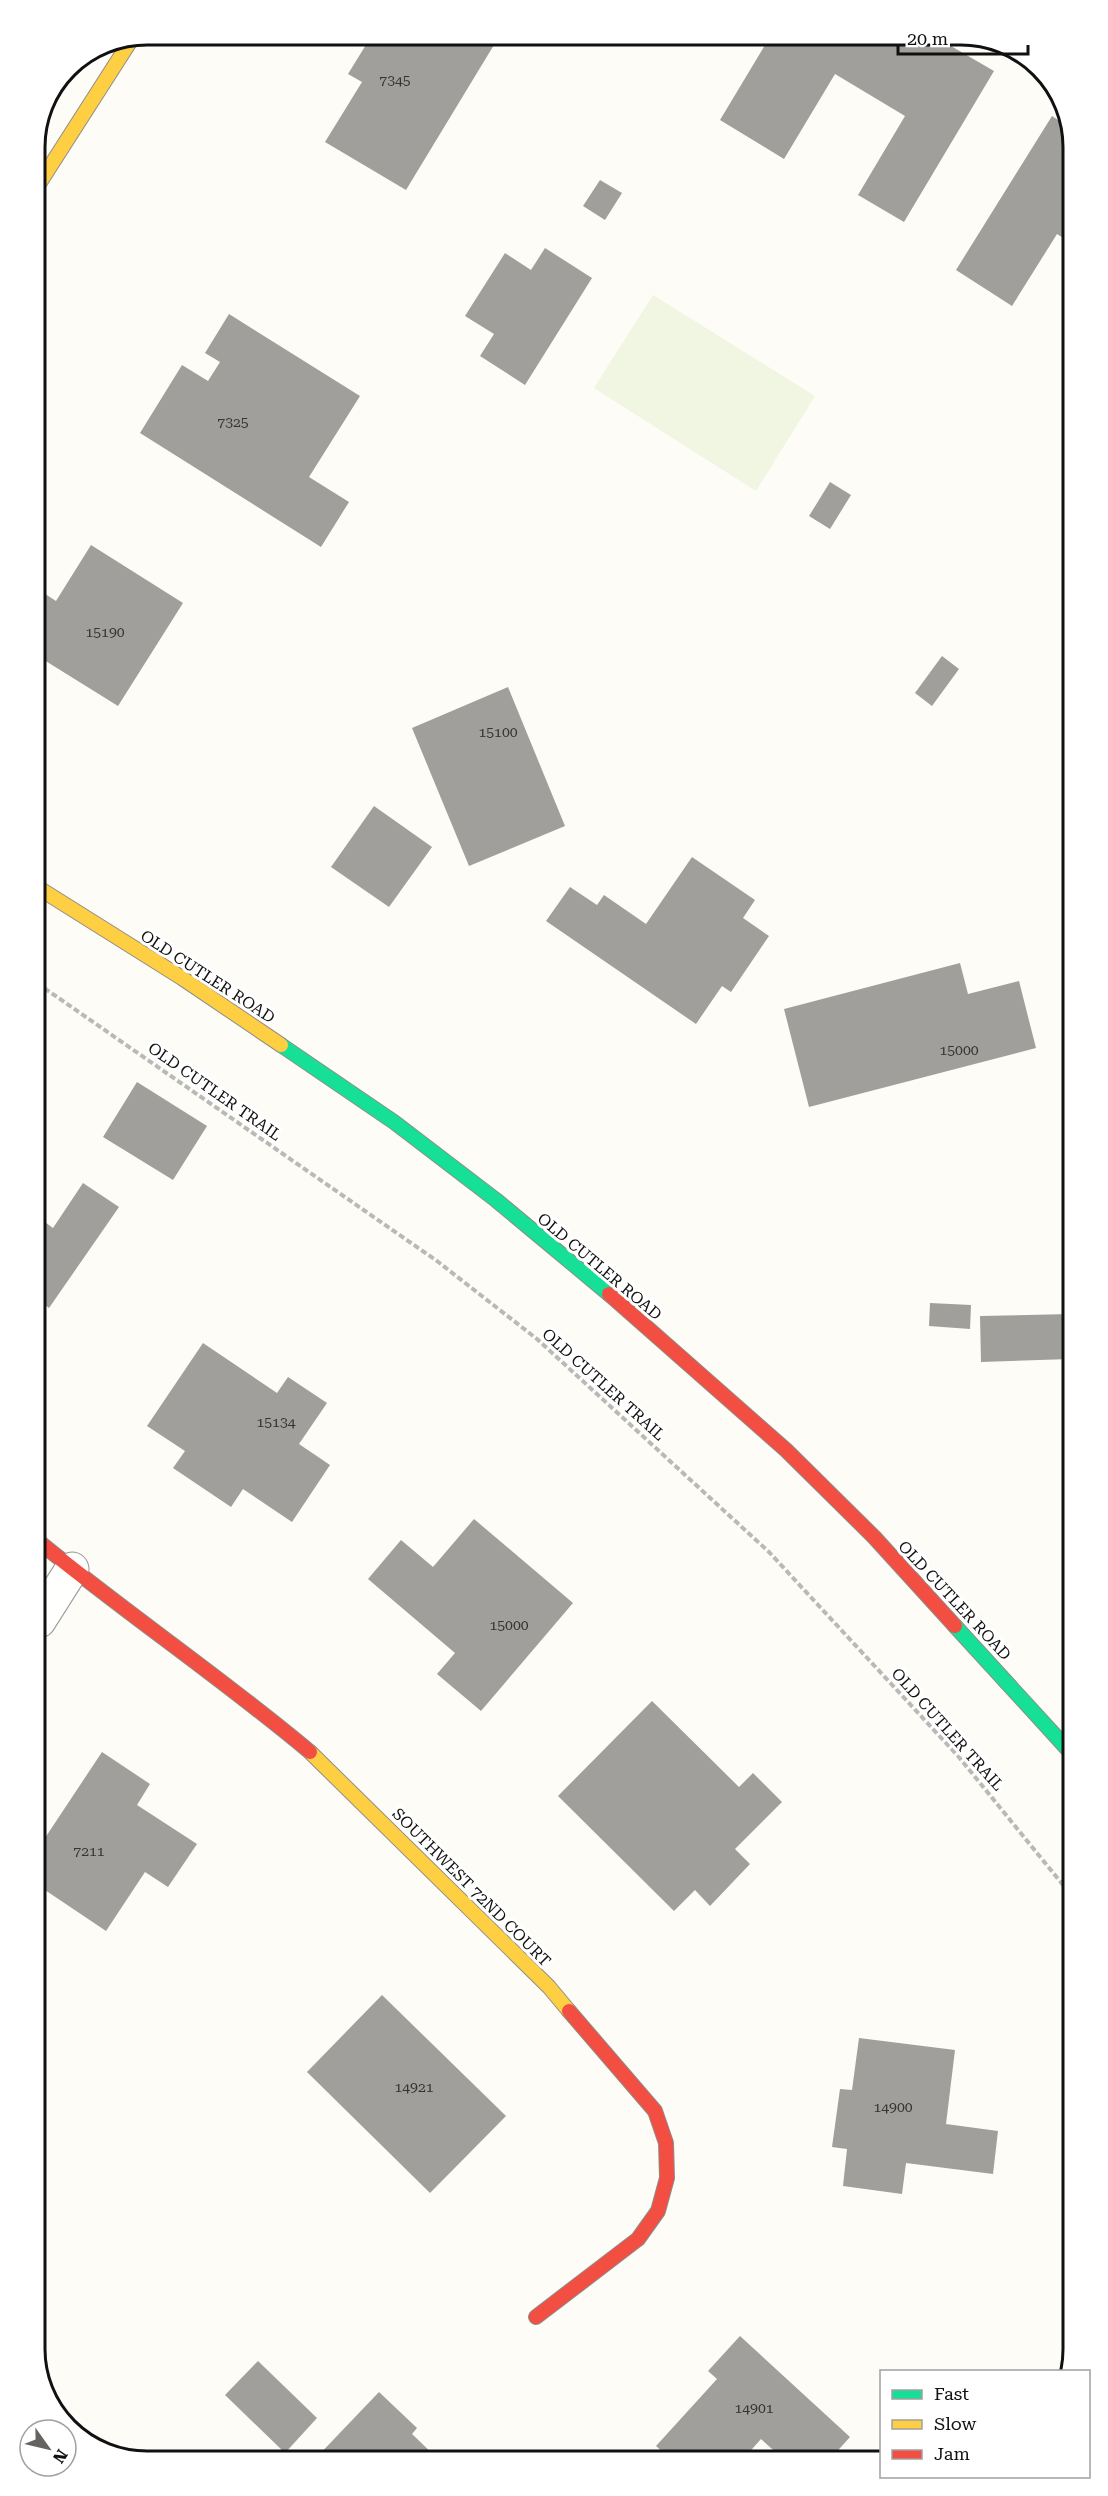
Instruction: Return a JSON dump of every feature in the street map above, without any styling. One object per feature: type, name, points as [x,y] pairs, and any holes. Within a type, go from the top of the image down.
[{"type":"main road","points":[[45,175],[128,47]]},
{"type":"main road","name":"OLD CUTLER ROAD","points":[[45,892],[182,978],[394,1122],[496,1200],[630,1312],[786,1450],[874,1537],[1063,1744]]},
{"type":"main road","name":"SOUTHWEST 72ND COURT","points":[[45,1547],[251,1702],[338,1777],[549,1987],[655,2111],[666,2139],[667,2173],[660,2202],[645,2231],[638,2239],[536,2317]]},
{"type":"street","points":[[45,1612],[72,1569]]},
{"type":"path","name":"OLD CUTLER TRAIL","points":[[45,989],[437,1261],[537,1339],[770,1552],[958,1756],[1063,1885]]},
{"type":"green space","points":[[653,295],[815,396],[756,491],[594,388]]},
{"type":"building","points":[[366,45],[494,45],[406,190],[325,142],[362,82],[348,74]]},
{"type":"building","points":[[765,45],[949,45],[994,71],[904,222],[858,195],[905,116],[835,74],[784,159],[720,120]]},
{"type":"building","points":[[1052,116],[1059,121],[1062,134],[1063,238],[1057,234],[1012,306],[956,270]]},
{"type":"building","points":[[600,180],[622,193],[605,220],[583,206]]},
{"type":"building","points":[[545,248],[592,278],[525,385],[480,356],[494,334],[465,316],[505,253],[531,270]]},
{"type":"building","points":[[229,314],[360,396],[309,477],[349,502],[321,547],[140,433],[182,365],[208,381],[220,362],[205,353]]},
{"type":"building","points":[[830,482],[851,495],[830,529],[809,516]]},
{"type":"building","points":[[91,545],[183,603],[118,706],[45,661],[45,594],[56,601]]},
{"type":"building","points":[[942,656],[959,669],[932,706],[915,693]]},
{"type":"building","points":[[508,687],[565,826],[469,866],[412,728]]},
{"type":"building","points":[[374,806],[432,847],[389,907],[331,867]]},
{"type":"building","points":[[692,857],[755,900],[743,918],[769,936],[731,992],[722,986],[696,1024],[546,921],[570,887],[597,905],[604,895],[646,924]]},
{"type":"building","points":[[960,963],[968,994],[1019,981],[1036,1048],[809,1107],[784,1009]]},
{"type":"building","points":[[137,1082],[207,1126],[173,1180],[103,1137]]},
{"type":"building","points":[[83,1183],[119,1207],[49,1308],[45,1305],[45,1222],[53,1228]]},
{"type":"building","points":[[930,1303],[971,1305],[970,1329],[929,1326]]},
{"type":"building","points":[[1063,1314],[1063,1359],[981,1362],[980,1316]]},
{"type":"building","points":[[203,1343],[277,1393],[288,1377],[327,1403],[299,1444],[330,1465],[292,1522],[243,1489],[231,1507],[173,1468],[185,1451],[147,1426]]},
{"type":"building","points":[[474,1519],[573,1603],[481,1711],[437,1674],[455,1653],[368,1579],[401,1540],[433,1567]]},
{"type":"building","points":[[652,1701],[739,1787],[753,1773],[782,1802],[735,1849],[750,1864],[710,1906],[695,1890],[674,1911],[558,1796]]},
{"type":"building","points":[[102,1752],[150,1784],[137,1805],[197,1844],[168,1887],[145,1872],[106,1931],[45,1890],[45,1838]]},
{"type":"building","points":[[382,1995],[506,2116],[430,2193],[307,2072]]},
{"type":"building","points":[[859,2038],[955,2050],[946,2124],[998,2131],[993,2174],[906,2163],[902,2194],[843,2186],[847,2149],[832,2147],[840,2089],[852,2090]]},
{"type":"building","points":[[740,2336],[850,2437],[837,2451],[774,2451],[761,2439],[750,2451],[661,2451],[656,2446],[717,2379],[708,2371]]},
{"type":"building","points":[[258,2361],[317,2418],[287,2451],[283,2451],[225,2395]]},
{"type":"building","points":[[379,2392],[417,2428],[412,2434],[430,2451],[323,2451]]},
{"type":"traffic: fast","points":[[281,1045],[394,1122],[496,1200],[609,1294]]},
{"type":"traffic: fast","points":[[955,1626],[1063,1744]]},
{"type":"traffic: slow","points":[[45,174],[126,47]]},
{"type":"traffic: slow","points":[[45,892],[182,978],[281,1045]]},
{"type":"traffic: slow","points":[[310,1752],[549,1987],[569,2011]]},
{"type":"traffic: jam","points":[[609,1294],[786,1450],[874,1537],[955,1626]]},
{"type":"traffic: jam","points":[[45,1546],[310,1752]]},
{"type":"traffic: jam","points":[[536,2317],[638,2239],[658,2211],[667,2178],[666,2143],[655,2111],[569,2011]]}]
